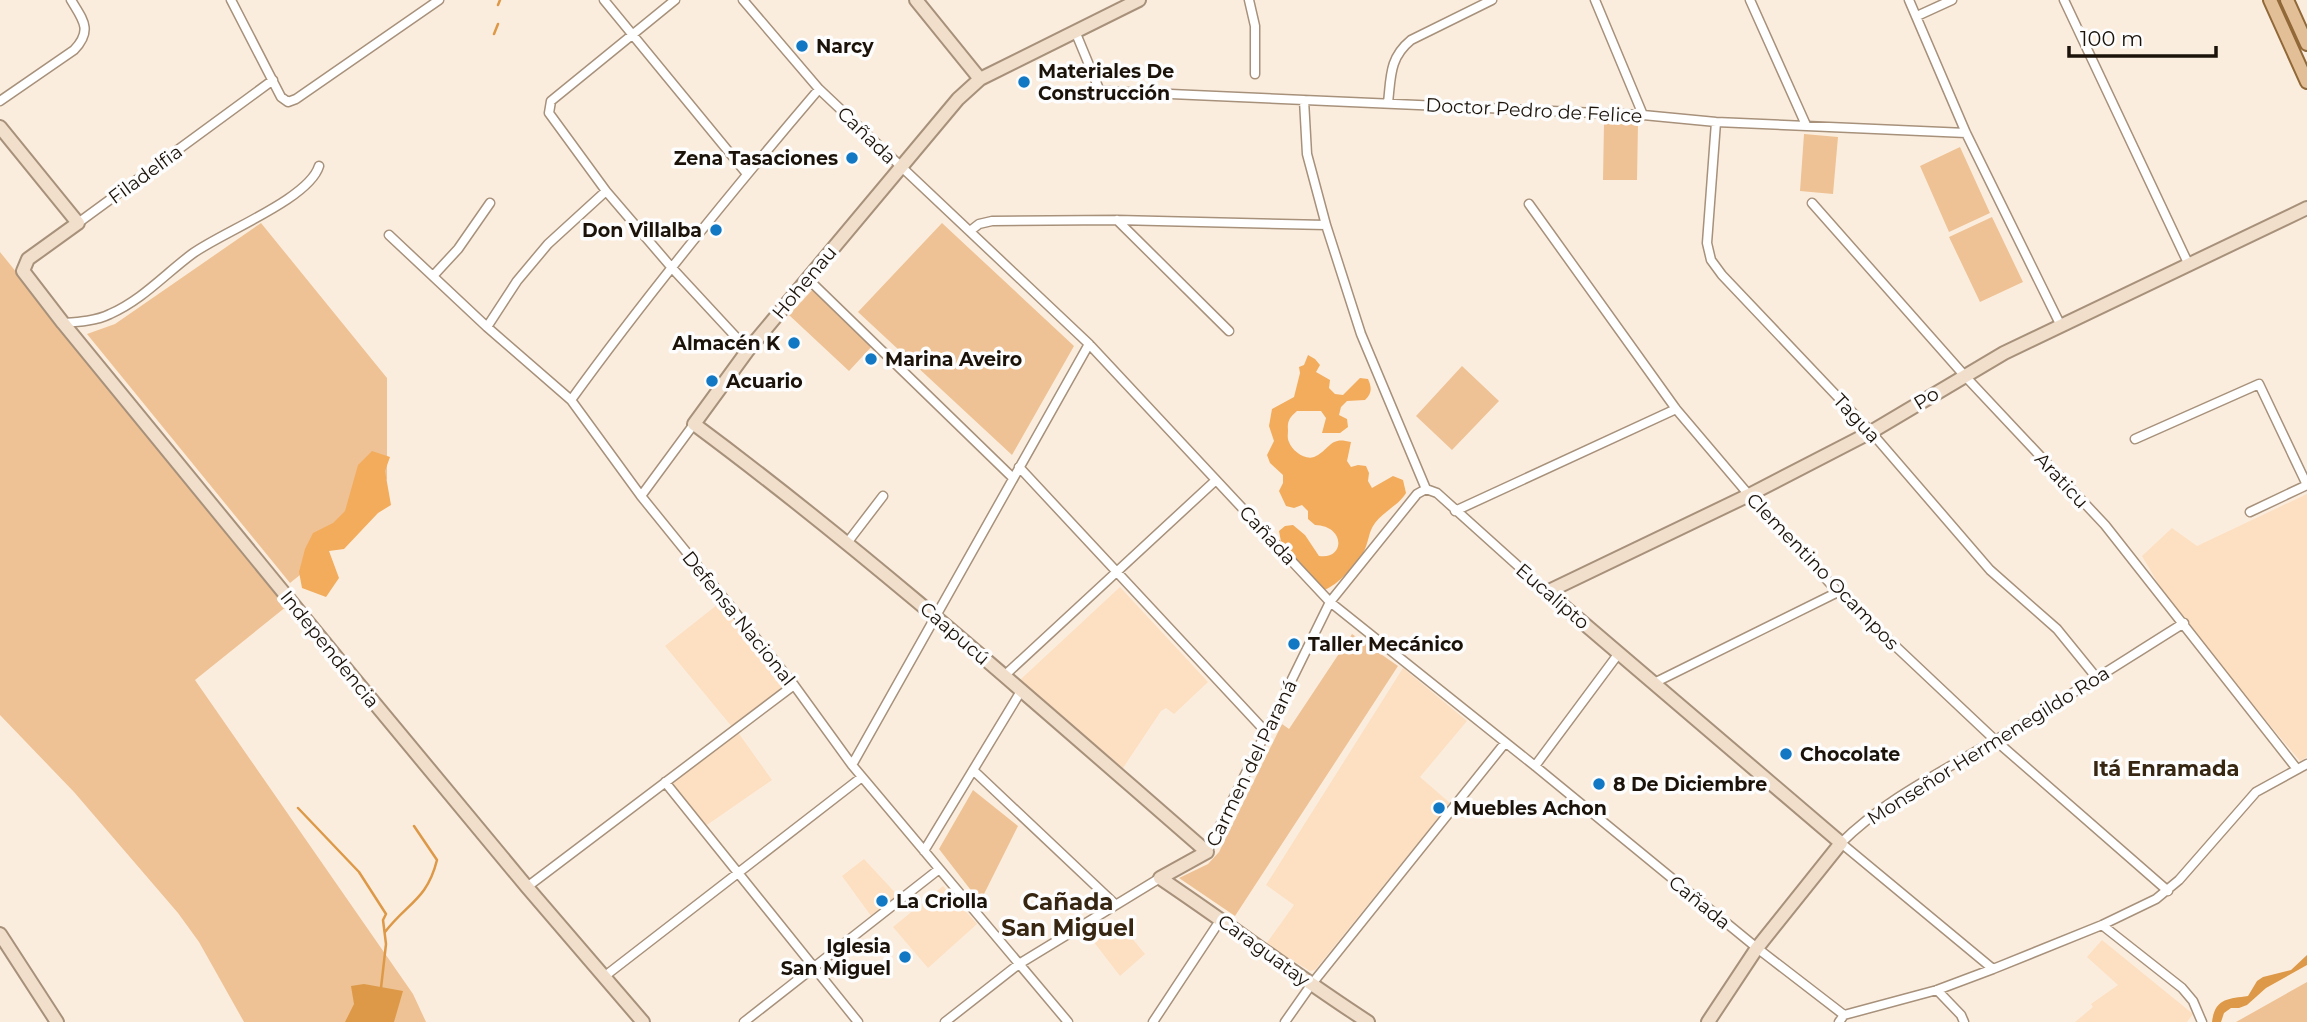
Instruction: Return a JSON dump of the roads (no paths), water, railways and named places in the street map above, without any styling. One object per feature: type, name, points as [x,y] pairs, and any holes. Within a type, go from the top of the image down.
[{"type":"main road","points":[[2270,0],[2307,82]]},
{"type":"main road","points":[[2287,0],[2307,44]]},
{"type":"street","points":[[0,101],[74,50],[83,40],[86,29],[71,0]]},
{"type":"street","points":[[231,0],[281,97],[288,102],[439,0]]},
{"type":"street","points":[[604,0],[747,174]]},
{"type":"street","points":[[675,0],[551,101],[550,115],[606,191],[748,350]]},
{"type":"street","name":"Cañada","points":[[743,0],[820,89],[1089,344],[1331,602],[1842,1019]]},
{"type":"street","points":[[916,0],[980,79]]},
{"type":"street","name":"Hohenau","points":[[642,496],[748,350],[958,99],[980,79],[1139,0]]},
{"type":"street","points":[[1250,0],[1255,26],[1255,74]]},
{"type":"street","points":[[1388,103],[1393,60],[1401,47],[1492,0]]},
{"type":"street","points":[[1595,0],[1643,115]]},
{"type":"street","points":[[1750,0],[1806,125]]},
{"type":"street","points":[[1909,0],[1966,133],[2060,324]]},
{"type":"street","points":[[1917,16],[1952,0]]},
{"type":"street","points":[[2064,0],[2188,263]]},
{"type":"street","name":"Doctor Pedro de Felice","points":[[1075,31],[1101,91],[1643,115],[1716,122],[1966,133]]},
{"type":"street","name":"Filadelfia","points":[[23,271],[28,259],[273,80]]},
{"type":"street","points":[[571,400],[747,174],[820,89]]},
{"type":"street","points":[[1304,100],[1307,154],[1326,225],[1361,334],[1426,489]]},
{"type":"street","name":"Tagua","points":[[1716,122],[1707,243],[1711,260],[1722,275],[1871,432],[1990,570],[2057,629],[2096,677]]},
{"type":"street","points":[[0,127],[78,223]]},
{"type":"street","points":[[62,323],[107,316],[130,304],[193,253],[300,190],[316,175],[319,166]]},
{"type":"street","points":[[487,327],[517,281],[548,244],[606,191]]},
{"type":"street","points":[[433,276],[458,249],[490,203]]},
{"type":"street","name":"Araticu","points":[[1812,203],[1964,375],[2105,525],[2297,769]]},
{"type":"street","name":"Clementino Ocampos","points":[[1529,204],[1676,409],[1749,495],[1838,592],[1995,740],[2168,891]]},
{"type":"street","name":"Po","points":[[1547,592],[1749,495],[1871,432],[1964,375],[2060,324],[2307,208]]},
{"type":"street","points":[[970,231],[979,224],[992,220],[1326,225]]},
{"type":"street","points":[[1117,220],[1228,331]]},
{"type":"street","name":"Defensa Nacional","points":[[389,235],[487,327],[571,400],[642,496],[794,685],[852,765],[1068,1022]]},
{"type":"street","name":"Independencia","points":[[23,271],[62,323],[527,887],[643,1022]]},
{"type":"street","points":[[807,278],[1013,478]]},
{"type":"street","points":[[852,765],[1089,344]]},
{"type":"street","points":[[2135,439],[2259,384],[2307,485],[2250,512]]},
{"type":"street","points":[[1455,510],[1676,409]]},
{"type":"street","name":"Caapucú","points":[[694,424],[765,476],[936,616],[1208,852]]},
{"type":"street","points":[[1019,467],[1266,732]]},
{"type":"street","points":[[1004,676],[1216,480]]},
{"type":"street","name":"Eucalipto","points":[[1426,489],[1437,493],[1547,592],[1993,969]]},
{"type":"street","name":"Carmen del Paraná","points":[[945,1022],[1019,964],[1160,878],[1208,852],[1331,602],[1418,494],[1426,489]]},
{"type":"street","points":[[847,543],[883,496]]},
{"type":"street","points":[[1654,683],[1838,592]]},
{"type":"street","name":"Monseñor Hermenegildo Roa","points":[[1708,1022],[1757,948],[1856,828],[1914,788],[2184,623]]},
{"type":"street","points":[[1535,766],[1619,653]]},
{"type":"street","points":[[527,887],[794,685]]},
{"type":"street","points":[[924,851],[1021,691]]},
{"type":"street","points":[[1285,1022],[1311,985],[1505,743]]},
{"type":"street","points":[[1842,1019],[1937,990],[2135,910],[2168,891],[2256,792],[2307,764]]},
{"type":"street","points":[[973,770],[1116,905]]},
{"type":"street","points":[[605,976],[862,777]]},
{"type":"street","points":[[664,782],[858,1022]]},
{"type":"street","points":[[744,1022],[939,870]]},
{"type":"street","name":"Caraguatay","points":[[1160,878],[1368,1022]]},
{"type":"street","points":[[1153,1022],[1221,919]]},
{"type":"street","points":[[2102,925],[2182,988],[2193,1001],[2202,1020]]},
{"type":"street","points":[[0,934],[57,1022]]},
{"type":"street","points":[[1937,990],[1961,1015],[1964,1022]]},
{"type":"waterway","points":[[498,5],[500,0]]},
{"type":"waterway","points":[[494,34],[498,24]]},
{"type":"waterway","points":[[298,808],[359,872],[386,914],[383,920],[386,944],[381,988]]},
{"type":"waterway","points":[[385,932],[422,893],[437,860],[414,826]]},
{"type":"place","name":"Narcy","points":[[802,46]]},
{"type":"place","name":"Materiales De Construcción","points":[[1024,82]]},
{"type":"place","name":"Zena Tasaciones","points":[[852,158]]},
{"type":"place","name":"Don Villalba","points":[[716,230]]},
{"type":"place","name":"Almacén K","points":[[794,343]]},
{"type":"place","name":"Marina Aveiro","points":[[871,359]]},
{"type":"place","name":"Acuario","points":[[712,381]]},
{"type":"place","name":"Taller Mecánico","points":[[1294,644]]},
{"type":"place","name":"Chocolate","points":[[1786,754]]},
{"type":"place","name":"8 De Diciembre","points":[[1599,784]]},
{"type":"place","name":"Muebles Achon","points":[[1439,808]]},
{"type":"place","name":"La Criolla","points":[[882,901]]},
{"type":"place","name":"Iglesia San Miguel","points":[[905,957]]},
{"type":"district","name":"Itá Enramada","points":[[2166,769]]},
{"type":"district","name":"Cañada San Miguel","points":[[1068,915]]}]
